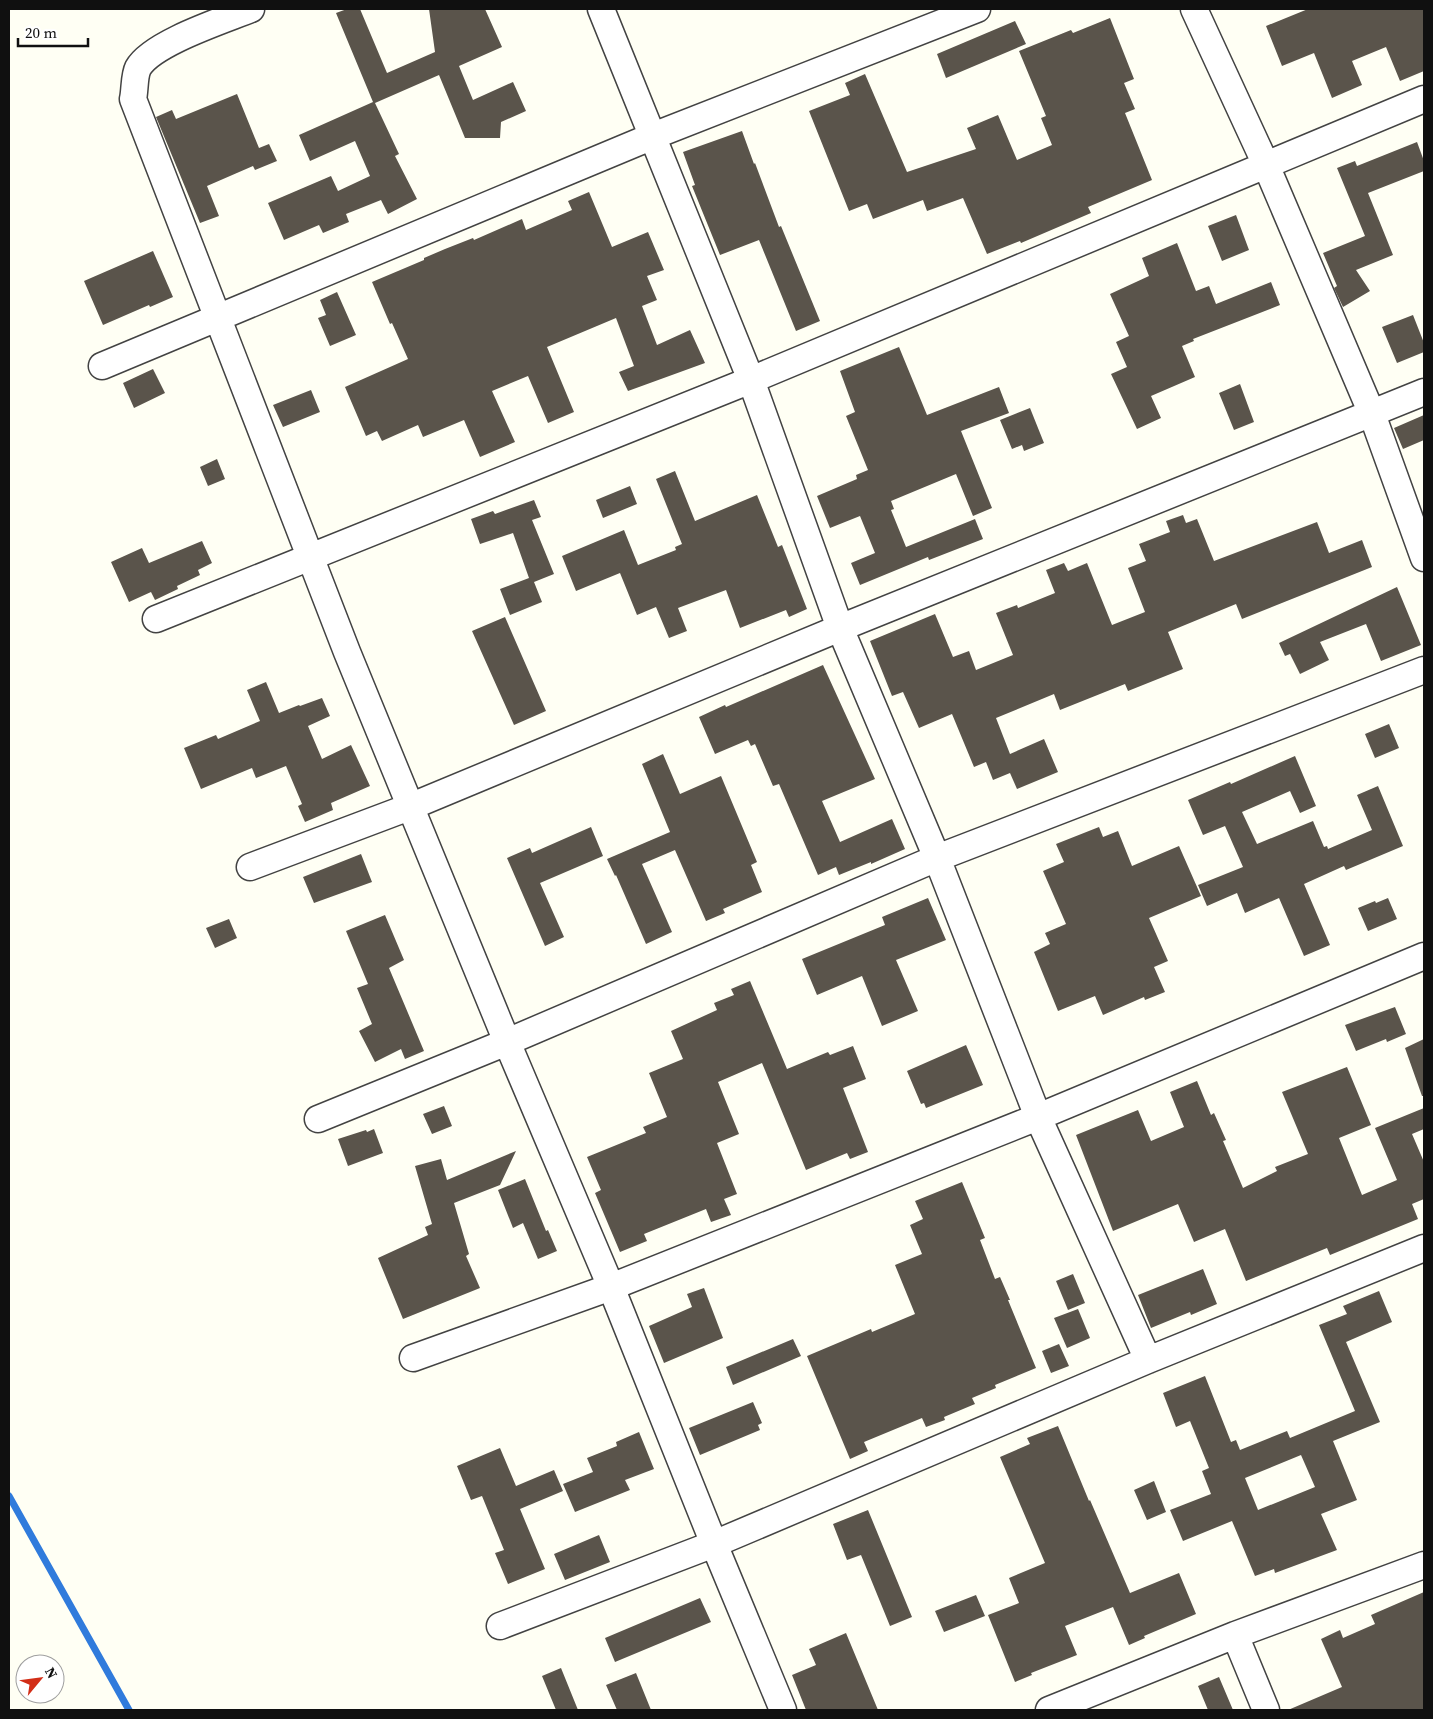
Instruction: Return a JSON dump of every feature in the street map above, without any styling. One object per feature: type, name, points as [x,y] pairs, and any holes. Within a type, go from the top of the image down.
[{"type":"street","points":[[251,9],[161,47],[138,69],[134,99],[347,652],[412,806],[507,1042],[611,1287],[783,1710]]},
{"type":"street","points":[[601,9],[751,380],[840,628],[937,858],[1038,1117],[1148,1360]]},
{"type":"street","points":[[102,366],[653,136],[977,9]]},
{"type":"street","points":[[1194,9],[1266,165],[1372,414],[1424,558]]},
{"type":"street","points":[[156,619],[751,380],[1424,99]]},
{"type":"street","points":[[250,867],[412,806],[840,628],[1424,392]]},
{"type":"street","points":[[318,1119],[507,1042],[937,858],[1424,670]]},
{"type":"street","points":[[413,1358],[611,1287],[1038,1117],[1424,956]]},
{"type":"street","points":[[500,1626],[714,1544],[1148,1360],[1424,1249]]},
{"type":"street","points":[[1049,1710],[1235,1635],[1424,1565]]},
{"type":"street","points":[[1235,1635],[1266,1710]]},
{"type":"building","points":[[347,9],[360,9],[387,73],[435,52],[429,9],[485,9],[502,47],[459,66],[473,100],[513,82],[526,111],[501,122],[500,138],[465,138],[439,75],[375,103],[399,154],[395,156],[417,199],[388,214],[381,200],[346,214],[349,222],[323,233],[319,225],[284,240],[268,203],[331,176],[338,191],[370,176],[355,141],[310,161],[299,135],[373,102],[336,13]]},
{"type":"building","points":[[1308,9],[1424,9],[1424,71],[1400,81],[1386,47],[1352,61],[1362,85],[1332,98],[1314,53],[1282,66],[1266,26]]},
{"type":"building","points":[[1110,18],[1134,79],[1124,83],[1135,109],[1125,113],[1152,180],[1088,207],[1091,213],[1021,243],[1020,241],[987,254],[963,198],[927,211],[923,200],[873,219],[867,204],[849,211],[809,111],[850,95],[845,83],[865,74],[907,172],[976,149],[967,128],[998,115],[1017,160],[1052,145],[1041,118],[1046,116],[1019,51],[1071,30],[1073,33]]},
{"type":"building","points":[[1015,21],[1026,44],[946,78],[937,54]]},
{"type":"building","points":[[237,94],[259,148],[269,144],[277,161],[255,170],[253,166],[207,186],[219,216],[200,223],[156,117],[172,110],[176,119]]},
{"type":"building","points":[[742,131],[779,227],[781,226],[820,321],[796,331],[759,240],[720,255],[692,186],[695,185],[683,152]]},
{"type":"building","points":[[1417,142],[1424,161],[1424,171],[1368,193],[1393,255],[1356,270],[1370,291],[1343,307],[1334,288],[1337,286],[1323,253],[1365,236],[1337,168],[1355,161],[1357,166]]},
{"type":"building","points":[[589,192],[612,247],[648,232],[664,270],[647,276],[657,300],[642,306],[657,345],[690,330],[705,363],[628,391],[619,372],[634,366],[616,318],[547,347],[574,412],[548,423],[528,376],[492,391],[515,442],[480,457],[464,420],[423,437],[418,425],[382,441],[377,431],[366,436],[345,387],[408,359],[372,282],[445,249],[473,238],[474,240],[522,219],[526,230],[572,210],[568,201]]},
{"type":"building","points":[[1236,215],[1249,250],[1222,261],[1208,226]]},
{"type":"building","points":[[1177,243],[1196,291],[1209,286],[1216,304],[1271,282],[1280,305],[1193,339],[1194,341],[1182,346],[1195,377],[1151,396],[1161,418],[1137,429],[1111,374],[1127,367],[1116,342],[1129,336],[1110,294],[1149,276],[1142,258]]},
{"type":"building","points":[[153,251],[173,297],[103,325],[84,281]]},
{"type":"building","points":[[337,292],[356,335],[330,346],[318,318],[326,315],[320,300]]},
{"type":"building","points":[[1413,315],[1424,343],[1424,352],[1397,363],[1382,327]]},
{"type":"building","points":[[899,347],[927,415],[999,387],[1009,413],[961,431],[992,508],[973,516],[956,474],[891,501],[894,509],[891,510],[906,547],[975,519],[983,539],[929,560],[928,557],[860,585],[851,563],[875,553],[860,516],[830,528],[817,496],[857,479],[856,475],[868,470],[846,416],[855,412],[840,371]]},
{"type":"building","points":[[153,369],[165,393],[134,408],[123,383]]},
{"type":"building","points":[[1240,384],[1254,422],[1234,430],[1219,393]]},
{"type":"building","points":[[311,390],[320,412],[283,427],[273,405]]},
{"type":"building","points":[[1030,408],[1044,443],[1024,451],[1022,445],[1012,449],[1000,420]]},
{"type":"building","points":[[1424,415],[1424,440],[1403,449],[1394,428]]},
{"type":"building","points":[[217,459],[225,479],[208,486],[200,467]]},
{"type":"building","points":[[675,471],[695,521],[757,495],[778,547],[782,545],[807,609],[789,617],[786,610],[740,628],[726,590],[678,608],[687,631],[669,638],[656,607],[637,615],[620,573],[576,591],[562,556],[624,530],[638,565],[676,550],[675,547],[682,544],[656,479]]},
{"type":"building","points":[[630,486],[637,504],[603,518],[596,500]]},
{"type":"building","points":[[534,500],[541,517],[532,520],[554,574],[534,582],[542,602],[510,615],[500,589],[529,578],[513,533],[480,544],[471,519],[493,511],[495,514]]},
{"type":"building","points":[[1183,515],[1186,523],[1197,519],[1214,561],[1317,522],[1329,553],[1362,540],[1372,567],[1242,619],[1236,604],[1168,632],[1183,669],[1128,691],[1125,684],[1060,710],[1054,694],[996,718],[1010,754],[1044,739],[1058,772],[1017,789],[1010,773],[993,780],[986,762],[974,767],[952,714],[919,728],[903,692],[892,696],[870,641],[935,614],[953,657],[969,651],[976,670],[1013,655],[996,613],[1017,605],[1018,608],[1055,593],[1046,570],[1064,563],[1068,571],[1087,563],[1112,625],[1145,612],[1128,568],[1146,561],[1139,544],[1170,532],[1166,521]]},
{"type":"building","points":[[202,541],[212,563],[198,570],[200,575],[177,586],[178,589],[155,600],[151,592],[129,602],[111,562],[142,548],[149,563]]},
{"type":"building","points":[[1397,587],[1421,645],[1381,661],[1366,624],[1320,642],[1329,660],[1300,674],[1290,654],[1285,656],[1279,643]]},
{"type":"building","points":[[505,617],[546,711],[514,725],[472,631]]},
{"type":"building","points":[[823,665],[875,779],[822,801],[840,842],[892,819],[905,849],[839,875],[836,867],[818,875],[779,784],[773,786],[755,744],[751,746],[748,740],[715,754],[699,717]]},
{"type":"building","points":[[266,682],[279,713],[322,698],[330,716],[308,726],[322,759],[351,745],[370,786],[331,803],[333,810],[305,822],[298,806],[302,804],[286,766],[256,778],[252,768],[201,789],[184,748],[216,735],[218,739],[260,721],[247,690]]},
{"type":"building","points":[[1389,724],[1399,748],[1375,758],[1365,734]]},
{"type":"building","points":[[663,754],[680,794],[721,776],[757,862],[751,865],[762,892],[723,909],[725,913],[706,921],[675,850],[642,864],[672,932],[646,944],[616,875],[607,859],[670,832],[642,764]]},
{"type":"building","points":[[1295,756],[1316,806],[1300,813],[1290,791],[1242,812],[1257,844],[1313,821],[1324,847],[1327,846],[1328,849],[1372,830],[1357,795],[1378,786],[1403,846],[1346,870],[1344,866],[1304,884],[1330,945],[1304,956],[1279,898],[1245,913],[1237,893],[1207,906],[1198,885],[1243,867],[1225,826],[1203,835],[1188,800],[1230,782],[1231,784]]},
{"type":"building","points":[[591,827],[603,856],[540,883],[564,937],[545,946],[507,858],[530,848],[532,853]]},
{"type":"building","points":[[1099,827],[1103,837],[1118,831],[1132,866],[1179,846],[1201,896],[1149,918],[1168,961],[1154,967],[1165,992],[1145,1000],[1144,997],[1103,1015],[1095,996],[1058,1011],[1034,952],[1050,944],[1045,933],[1066,924],[1043,871],[1064,862],[1056,844]]},
{"type":"building","points":[[361,854],[372,882],[314,903],[303,877]]},
{"type":"building","points":[[928,898],[946,940],[896,960],[918,1011],[882,1026],[862,976],[817,995],[802,959],[885,925],[882,917]]},
{"type":"building","points":[[1388,898],[1397,919],[1368,931],[1358,908]]},
{"type":"building","points":[[385,915],[404,960],[389,968],[424,1051],[405,1059],[401,1049],[375,1062],[359,1031],[372,1024],[357,988],[368,984],[346,931]]},
{"type":"building","points":[[229,919],[237,938],[215,948],[206,928]]},
{"type":"building","points":[[750,981],[787,1069],[828,1052],[830,1055],[853,1046],[866,1079],[843,1088],[868,1152],[850,1159],[847,1153],[806,1170],[762,1063],[718,1082],[739,1134],[717,1143],[737,1194],[724,1199],[731,1215],[711,1222],[706,1209],[644,1234],[647,1241],[620,1252],[595,1193],[601,1190],[587,1157],[646,1133],[643,1127],[667,1117],[649,1073],[683,1059],[671,1031],[717,1010],[714,1003],[734,995],[731,989]]},
{"type":"building","points":[[1395,1007],[1406,1034],[1387,1042],[1386,1039],[1356,1051],[1345,1025]]},
{"type":"building","points":[[1424,1039],[1424,1096],[1422,1096],[1405,1048]]},
{"type":"building","points":[[966,1045],[983,1085],[926,1108],[924,1103],[921,1104],[907,1071]]},
{"type":"building","points":[[1347,1067],[1371,1125],[1339,1138],[1362,1195],[1397,1180],[1375,1128],[1424,1108],[1424,1129],[1412,1134],[1424,1162],[1424,1199],[1412,1204],[1418,1219],[1330,1255],[1327,1248],[1246,1281],[1225,1229],[1194,1242],[1178,1204],[1113,1231],[1076,1135],[1138,1110],[1151,1141],[1184,1127],[1170,1092],[1197,1081],[1211,1115],[1214,1113],[1226,1140],[1223,1141],[1243,1188],[1277,1171],[1275,1167],[1308,1154],[1282,1092]]},
{"type":"building","points":[[444,1106],[452,1126],[432,1134],[423,1114]]},
{"type":"building","points":[[374,1129],[383,1153],[348,1166],[338,1139]]},
{"type":"building","points":[[516,1151],[500,1185],[454,1203],[469,1254],[466,1256],[480,1288],[403,1319],[378,1258],[428,1235],[425,1227],[432,1224],[415,1166],[441,1159],[447,1180]]},
{"type":"building","points":[[525,1179],[546,1231],[548,1230],[557,1251],[538,1259],[523,1223],[513,1228],[498,1190]]},
{"type":"building","points":[[962,1182],[985,1238],[980,1240],[995,1279],[1000,1277],[1036,1368],[995,1385],[996,1388],[972,1398],[975,1404],[944,1417],[945,1420],[926,1427],[922,1418],[864,1442],[868,1451],[850,1459],[807,1356],[871,1329],[872,1332],[915,1314],[895,1265],[922,1254],[910,1225],[923,1219],[915,1201]]},
{"type":"building","points":[[1203,1269],[1217,1304],[1191,1315],[1190,1312],[1151,1328],[1138,1295]]},
{"type":"building","points":[[1073,1274],[1085,1303],[1068,1310],[1056,1281]]},
{"type":"building","points":[[704,1288],[723,1338],[664,1363],[649,1326],[692,1307],[687,1294]]},
{"type":"building","points":[[1379,1291],[1392,1322],[1346,1342],[1380,1422],[1333,1441],[1357,1500],[1321,1514],[1337,1550],[1275,1573],[1274,1569],[1255,1576],[1232,1521],[1183,1541],[1170,1510],[1211,1494],[1202,1471],[1209,1468],[1190,1421],[1176,1427],[1163,1393],[1205,1376],[1231,1442],[1236,1440],[1240,1450],[1287,1431],[1290,1438],[1355,1411],[1319,1325],[1347,1314],[1343,1306]],"holes":[[[1301,1455],[1315,1487],[1258,1510],[1245,1478]]]},
{"type":"building","points":[[1078,1309],[1090,1338],[1067,1348],[1054,1318]]},
{"type":"building","points":[[793,1339],[801,1356],[733,1385],[726,1367]]},
{"type":"building","points":[[1059,1344],[1069,1366],[1051,1373],[1042,1351]]},
{"type":"building","points":[[753,1402],[762,1423],[758,1425],[760,1430],[700,1455],[689,1428]]},
{"type":"building","points":[[1058,1426],[1130,1593],[1179,1573],[1196,1614],[1144,1636],[1145,1638],[1129,1645],[1113,1607],[1065,1626],[1077,1655],[1031,1673],[1032,1675],[1015,1682],[988,1615],[1019,1603],[1009,1578],[1045,1563],[1000,1457],[1030,1444],[1027,1438]]},
{"type":"building","points":[[639,1432],[654,1469],[625,1480],[630,1490],[575,1512],[563,1484],[593,1472],[587,1458],[617,1446],[616,1442]]},
{"type":"building","points":[[500,1448],[516,1486],[554,1470],[563,1491],[520,1509],[545,1569],[508,1584],[495,1553],[504,1550],[482,1496],[471,1500],[457,1466]]},
{"type":"building","points":[[1154,1481],[1166,1512],[1147,1520],[1134,1490]]},
{"type":"building","points":[[868,1510],[912,1617],[890,1626],[861,1555],[847,1560],[833,1524]]},
{"type":"building","points":[[599,1535],[610,1562],[565,1580],[554,1554]]},
{"type":"building","points":[[1424,1592],[1424,1710],[1288,1710],[1342,1687],[1321,1639],[1340,1630],[1343,1638],[1375,1624],[1371,1615]]},
{"type":"building","points":[[976,1595],[985,1616],[944,1632],[935,1611]]},
{"type":"building","points":[[700,1598],[711,1622],[615,1662],[605,1638]]},
{"type":"building","points":[[846,1633],[878,1710],[806,1710],[792,1675],[816,1665],[809,1649]]},
{"type":"building","points":[[561,1668],[578,1710],[556,1710],[542,1676]]},
{"type":"building","points":[[636,1673],[651,1710],[617,1710],[606,1685]]},
{"type":"building","points":[[1219,1677],[1233,1710],[1208,1710],[1198,1686]]},
{"type":"waterway","points":[[9,1496],[129,1710]]}]
